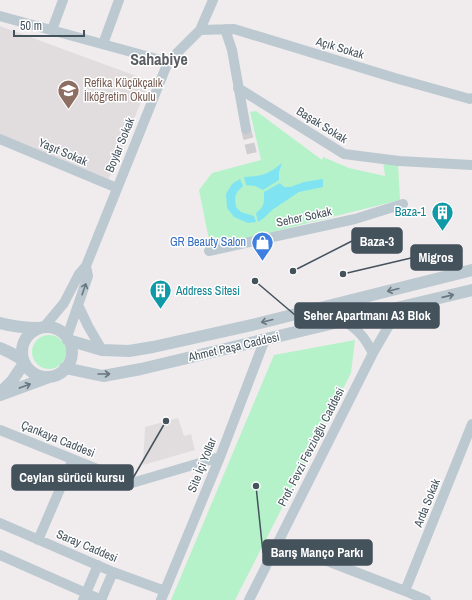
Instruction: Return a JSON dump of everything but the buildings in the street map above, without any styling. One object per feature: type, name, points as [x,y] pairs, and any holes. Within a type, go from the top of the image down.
[{"type":"street","points":[[52,30],[63,0]]},
{"type":"street","points":[[103,44],[119,0]]},
{"type":"street","name":"Boylar Sokak","points":[[44,327],[64,304],[79,274],[86,266],[168,62],[200,30],[213,0]]},
{"type":"street","points":[[0,16],[168,62]]},
{"type":"street","points":[[225,29],[232,50],[246,129]]},
{"type":"street","name":"Açık Sokak","points":[[200,30],[234,29],[395,78],[470,99],[472,98]]},
{"type":"street","name":"Başak Sokak","points":[[238,88],[344,154],[399,161],[472,165]]},
{"type":"street","name":"Yaşıt Sokak","points":[[0,139],[117,188]]},
{"type":"street","name":"Seher Sokak","points":[[209,251],[355,219],[403,204]]},
{"type":"street","name":"Boylar Sokak","points":[[67,338],[88,276],[86,266]]},
{"type":"street","name":"Ahmet Paşa Caddesi","points":[[67,338],[102,350],[129,351],[153,347],[256,324],[472,270]]},
{"type":"street","name":"Ahmet Paşa Caddesi","points":[[65,368],[103,376],[141,369],[472,290]]},
{"type":"street","points":[[78,306],[102,350]]},
{"type":"street","name":"Prof. Fevzi Fevzioğlu Caddesi","points":[[249,600],[373,353],[399,308]]},
{"type":"street","points":[[344,321],[356,329],[366,340],[373,353]]},
{"type":"street","points":[[0,323],[26,328],[49,327],[58,330],[67,338],[71,348],[69,361],[65,368],[58,374],[0,394]]},
{"type":"street","points":[[44,327],[34,331],[26,339],[22,349],[22,355],[24,362],[29,369],[36,374],[50,376]]},
{"type":"street","name":"Site İçi Yollar","points":[[163,595],[220,457],[266,339]]},
{"type":"street","points":[[0,348],[11,353],[24,362]]},
{"type":"street","points":[[0,394],[12,381],[24,362]]},
{"type":"street","name":"Arda Sokak","points":[[405,591],[472,424]]},
{"type":"street","name":"Çankaya Caddesi","points":[[0,430],[132,483],[220,457]]},
{"type":"street","points":[[38,540],[73,459]]},
{"type":"street","name":"Saray Caddesi","points":[[0,523],[114,572],[163,595]]},
{"type":"street","points":[[278,542],[426,600]]},
{"type":"street","points":[[0,555],[84,597],[102,600],[114,572]]},
{"type":"street","points":[[84,597],[98,565]]},
{"type":"shaded area","name":"Refika Küçükçalık İlköğretim Okulu","points":[[0,26],[150,81],[107,183],[0,138]]},
{"type":"shaded area","points":[[178,418],[184,436],[191,434],[195,450],[143,465],[145,427]]},
{"type":"green space","points":[[256,111],[322,160],[323,157],[349,168],[385,176],[383,161],[398,164],[400,200],[220,245],[209,240],[199,190],[212,173],[261,160],[250,112]]},
{"type":"green space","points":[[46,335],[52,335],[56,336],[63,342],[66,352],[65,359],[59,366],[52,369],[46,369],[42,368],[35,362],[32,355],[32,349],[33,345],[39,338]]},
{"type":"green space","points":[[355,340],[351,373],[235,600],[171,600],[274,355]]},
{"type":"water","points":[[282,163],[279,172],[279,180],[263,190],[255,186],[246,185],[244,177],[264,174]]},
{"type":"water","points":[[240,179],[243,186],[237,192],[235,198],[236,207],[241,212],[254,216],[256,222],[248,223],[234,217],[227,208],[226,194],[232,184]]},
{"type":"water","points":[[323,179],[323,187],[299,192],[272,210],[258,222],[256,213],[263,204],[264,192],[280,183],[284,187],[290,187],[304,182]]},
{"type":"tunnel","points":[[246,129],[252,154]]},
{"type":"place","name":"Refika Küçükçalık İlköğretim Okulu","points":[[69,110]]},
{"type":"place","name":"Baza-1","points":[[442,232]]},
{"type":"place","name":"GR Beauty Salon","points":[[262,262]]},
{"type":"place","name":"Baza-3","points":[[293,271]]},
{"type":"place","name":"Migros","points":[[343,274]]},
{"type":"place","name":"Seher Apartmanı A3 Blok","points":[[255,281]]},
{"type":"place","name":"Address Sitesi","points":[[160,310]]},
{"type":"place","name":"Ceylan sürücü kursu","points":[[166,421]]},
{"type":"place","name":"Barış Manço Parkı","points":[[256,486]]},
{"type":"district","name":"Sahabiye","points":[[159,59]]}]
